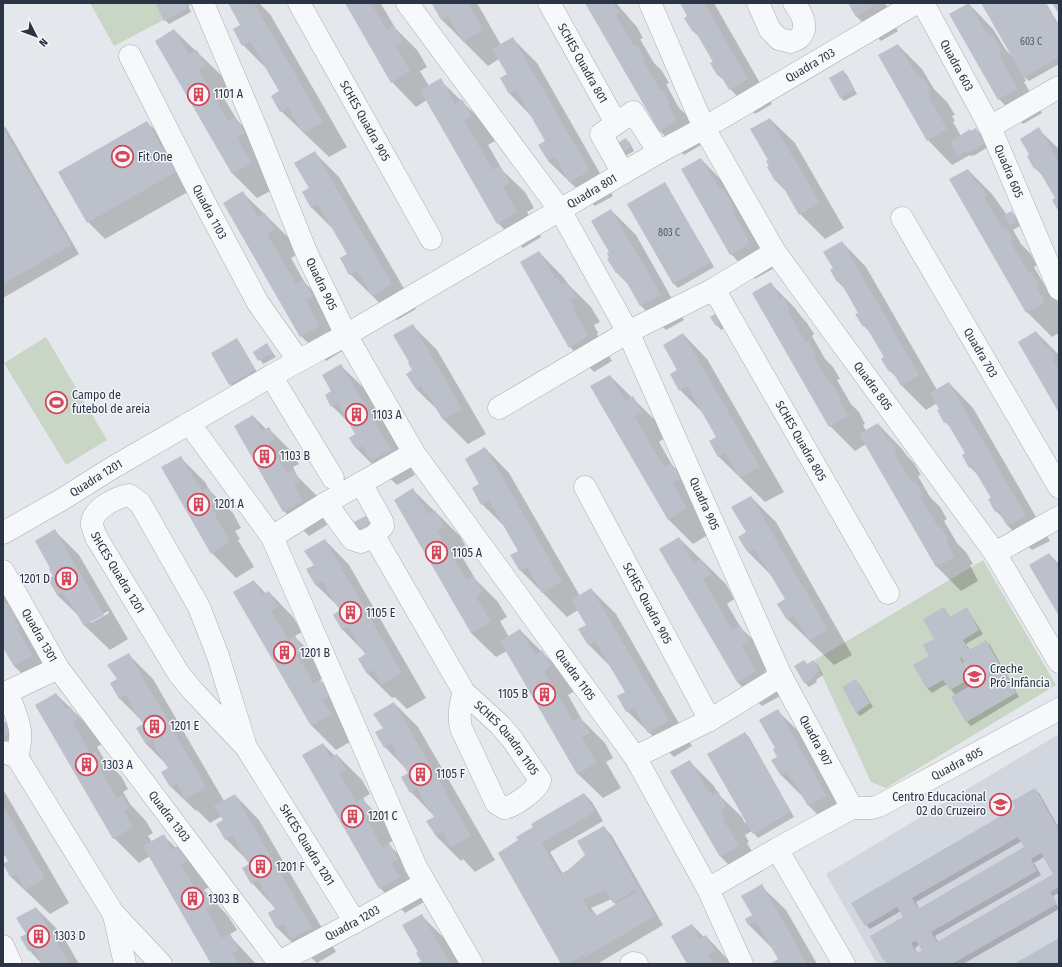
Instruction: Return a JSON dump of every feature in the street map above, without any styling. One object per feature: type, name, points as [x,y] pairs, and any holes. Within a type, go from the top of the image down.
[{"type":"street","name":"Quadra 905","points":[[203,3],[259,135],[307,254],[346,335]]},
{"type":"street","name":"SCHES Quadra 905","points":[[299,3],[431,239]]},
{"type":"street","name":"Quadra 905","points":[[407,3],[560,210],[628,332],[781,676]]},
{"type":"street","name":"SCHES Quadra 801","points":[[549,3],[616,123]]},
{"type":"street","points":[[499,408],[628,332],[714,289],[775,252],[704,128],[650,3]]},
{"type":"street","points":[[758,3],[770,30],[779,39],[790,42],[799,38],[804,29],[804,20],[794,3]]},
{"type":"street","name":"Quadra 703","points":[[704,128],[916,3]]},
{"type":"street","name":"Quadra 603","points":[[923,3],[990,127]]},
{"type":"street","name":"Quadra 1103","points":[[130,56],[200,194],[258,303],[299,361]]},
{"type":"street","points":[[990,127],[1057,94]]},
{"type":"street","name":"Quadra 801","points":[[623,173],[601,134],[633,112],[659,152]]},
{"type":"street","name":"Quadra 605","points":[[990,127],[1059,289]]},
{"type":"street","name":"Quadra 801","points":[[560,210],[659,152],[704,128]]},
{"type":"street","points":[[472,964],[413,860],[272,536],[189,424],[271,376],[346,335],[560,210]]},
{"type":"street","name":"Quadra 703","points":[[902,218],[1059,487]]},
{"type":"street","name":"Quadra 805","points":[[775,252],[995,553],[1059,662]]},
{"type":"street","name":"SCHES Quadra 805","points":[[714,289],[888,593]]},
{"type":"street","points":[[272,536],[326,503],[414,453],[346,335]]},
{"type":"street","points":[[271,376],[333,478]]},
{"type":"street","name":"Quadra 1201","points":[[3,533],[189,424]]},
{"type":"street","name":"Quadra 1105","points":[[414,453],[635,757],[708,889],[742,964]]},
{"type":"street","points":[[326,503],[352,539],[361,542],[374,536],[383,526],[382,520],[361,483]]},
{"type":"street","name":"SCHES Quadra 905","points":[[585,487],[710,720]]},
{"type":"street","name":"SHCES Quadra 1201","points":[[246,747],[218,656],[198,605],[140,503],[129,495],[112,500],[99,510],[93,517],[92,525],[96,537],[179,674],[246,747],[355,922]]},
{"type":"street","points":[[995,553],[1059,517]]},
{"type":"street","name":"SCHES Quadra 1105","points":[[374,536],[464,692],[500,725],[512,739],[540,780],[538,786],[512,806],[504,808],[496,803],[461,728],[459,720],[460,703],[464,692]]},
{"type":"street","name":"Quadra 1301","points":[[3,571],[58,668],[5,693]]},
{"type":"street","name":"Quadra 1303","points":[[58,668],[279,963]]},
{"type":"street","points":[[635,757],[710,720],[781,676]]},
{"type":"street","name":"Quadra 907","points":[[781,676],[852,808]]},
{"type":"street","points":[[5,693],[21,730],[21,744],[10,755],[113,914],[161,964]]},
{"type":"street","name":"Quadra 805","points":[[852,808],[872,808],[879,806],[1059,709]]},
{"type":"street","points":[[708,889],[776,849],[852,808]]},
{"type":"street","points":[[776,849],[844,964]]},
{"type":"street","name":"Quadra 1203","points":[[279,963],[425,882]]},
{"type":"street","points":[[113,914],[125,964]]},
{"type":"street","points":[[3,946],[11,964]]},
{"type":"street","points":[[631,964],[637,964]]},
{"type":"shaded area","name":"Centro Educacional 02 do Cruzeiro","points":[[1059,734],[1059,964],[877,964],[826,874]]},
{"type":"green space","points":[[90,3],[196,3],[114,46]]},
{"type":"green space","name":"Campo de futebol de areia","points":[[46,337],[107,440],[66,465],[4,363]]},
{"type":"green space","points":[[983,560],[1056,685],[886,788],[871,782],[815,660]]},
{"type":"building","points":[[155,3],[186,3],[188,8],[164,21]]},
{"type":"building","points":[[228,3],[254,3],[323,122],[303,133],[288,108],[280,112],[271,96],[279,91],[250,41],[242,46],[233,29],[240,25]]},
{"type":"building","points":[[345,3],[371,3],[387,30],[394,26],[403,42],[396,46],[410,71],[391,83]]},
{"type":"building","points":[[468,3],[483,30],[463,42],[448,16],[441,20],[432,4]]},
{"type":"building","points":[[585,3],[613,3],[619,13],[616,15],[635,47],[637,45],[645,58],[642,59],[661,91],[663,90],[670,102],[668,104],[677,120],[659,131]]},
{"type":"building","points":[[680,3],[704,3],[748,79],[729,90],[720,74],[717,75],[710,63],[713,62],[694,29],[692,31],[684,18],[687,16]]},
{"type":"building","points":[[848,3],[872,3],[874,6],[856,17]]},
{"type":"building","points":[[969,3],[987,34],[989,32],[991,37],[993,36],[1002,50],[999,52],[1002,56],[1000,57],[1018,88],[998,100],[949,14]]},
{"type":"building","points":[[981,3],[1045,3],[1059,27],[1059,57],[1024,78]]},
{"type":"building","points":[[1052,3],[1059,3],[1059,14]]},
{"type":"building","name":"1101 A","points":[[174,29],[189,54],[197,50],[206,66],[199,70],[228,121],[235,117],[245,133],[237,138],[252,163],[232,174],[155,41]]},
{"type":"building","points":[[513,37],[590,171],[569,182],[555,157],[548,161],[538,145],[545,141],[516,90],[509,94],[500,78],[507,74],[492,49]]},
{"type":"building","points":[[898,44],[916,74],[918,73],[920,78],[922,76],[931,90],[928,91],[931,96],[929,97],[947,129],[927,141],[878,55]]},
{"type":"building","points":[[843,70],[854,90],[840,98],[829,78]]},
{"type":"building","points":[[441,78],[455,104],[462,99],[472,116],[464,120],[493,170],[500,166],[510,183],[503,187],[517,212],[497,224],[420,90]]},
{"type":"building","points":[[770,118],[820,203],[799,215],[782,185],[780,185],[777,180],[775,181],[767,167],[769,166],[766,161],[768,160],[750,129]]},
{"type":"building","points":[[147,121],[176,172],[87,223],[58,172]]},
{"type":"building","points":[[1039,127],[1059,162],[1059,212],[1052,200],[1055,198],[1037,167],[1034,169],[1027,156],[1029,154],[1020,139]]},
{"type":"building","points":[[3,128],[71,245],[3,284]]},
{"type":"building","points":[[976,128],[985,143],[970,152],[966,153],[965,151],[958,156],[950,143],[970,129],[971,131]]},
{"type":"building","points":[[626,138],[631,147],[617,155],[612,146]]},
{"type":"building","points":[[315,151],[392,284],[372,296],[357,271],[349,275],[340,258],[347,254],[318,204],[311,208],[302,192],[309,188],[294,163]]},
{"type":"building","points":[[701,158],[719,188],[721,187],[724,192],[725,191],[733,205],[733,212],[750,243],[730,255],[681,169]]},
{"type":"building","points":[[968,169],[977,184],[979,183],[987,196],[984,197],[1003,229],[1006,227],[1013,240],[1010,242],[1029,273],[1031,272],[1039,285],[1036,286],[1045,302],[1026,313],[949,179]]},
{"type":"building","points":[[665,182],[711,262],[673,284],[627,204]]},
{"type":"building","points":[[243,191],[258,217],[265,213],[274,229],[267,234],[296,284],[303,280],[313,296],[306,300],[320,326],[300,337],[223,203]]},
{"type":"building","points":[[611,209],[661,295],[640,306],[623,276],[621,277],[618,272],[616,273],[607,259],[609,258],[607,253],[609,252],[591,221]]},
{"type":"building","points":[[1012,211],[1017,222],[1009,225],[1004,215]]},
{"type":"building","points":[[842,241],[919,375],[901,386],[892,370],[889,372],[881,359],[884,357],[865,325],[863,327],[855,314],[858,313],[840,281],[837,282],[830,270],[833,268],[823,252]]},
{"type":"building","points":[[539,251],[555,278],[557,278],[561,285],[567,282],[576,297],[570,300],[574,308],[573,309],[588,336],[569,348],[520,262]]},
{"type":"building","points":[[771,282],[780,298],[783,297],[790,310],[788,311],[806,343],[809,341],[816,354],[813,356],[832,387],[834,386],[841,399],[839,400],[848,416],[829,427],[752,293]]},
{"type":"building","points":[[724,309],[729,318],[716,326],[710,317]]},
{"type":"building","points":[[413,324],[462,409],[443,420],[427,393],[425,394],[421,386],[416,389],[406,374],[412,370],[393,335]]},
{"type":"building","points":[[1036,331],[1046,347],[1048,345],[1056,358],[1053,359],[1059,370],[1059,413],[1018,342]]},
{"type":"building","points":[[683,333],[760,467],[740,478],[725,453],[718,457],[709,441],[716,437],[687,386],[679,391],[670,374],[677,370],[663,345]]},
{"type":"building","points":[[237,338],[255,370],[229,385],[211,353]]},
{"type":"building","points":[[267,343],[273,353],[258,361],[253,352]]},
{"type":"building","name":"1103 A","points":[[341,364],[391,450],[371,461],[362,446],[356,449],[349,438],[355,434],[338,403],[331,407],[325,395],[331,391],[322,375]]},
{"type":"building","points":[[610,375],[625,400],[633,396],[642,412],[635,417],[664,467],[671,463],[681,479],[673,483],[687,508],[668,520],[590,386]]},
{"type":"building","points":[[949,382],[1026,516],[1007,526],[998,510],[995,512],[988,499],[991,498],[972,466],[969,468],[962,455],[965,453],[946,421],[944,423],[937,410],[939,409],[930,393]]},
{"type":"building","name":"1103 B","points":[[253,415],[262,431],[269,427],[275,439],[269,442],[287,473],[293,470],[300,482],[294,485],[303,501],[283,512],[234,426]]},
{"type":"building","points":[[878,423],[887,439],[889,437],[897,450],[894,452],[912,483],[915,481],[923,495],[920,496],[935,522],[939,528],[941,527],[949,539],[946,540],[954,557],[936,567],[859,434]]},
{"type":"building","points":[[485,447],[562,581],[542,593],[527,567],[520,571],[510,555],[518,551],[489,500],[481,505],[472,488],[479,484],[465,459]]},
{"type":"building","name":"1201 A","points":[[181,456],[202,491],[208,487],[217,503],[211,506],[230,542],[211,554],[161,467]]},
{"type":"building","name":"1105 A","points":[[413,488],[428,514],[435,510],[444,526],[437,530],[466,580],[473,576],[483,592],[476,597],[491,622],[471,633],[394,500]]},
{"type":"building","points":[[751,496],[828,630],[809,641],[794,616],[787,620],[777,604],[785,599],[755,549],[748,553],[738,537],[746,532],[731,507]]},
{"type":"building","points":[[366,516],[371,525],[357,533],[352,523]]},
{"type":"building","name":"1201 D","points":[[55,529],[104,615],[84,626],[68,599],[67,600],[62,592],[57,595],[48,579],[53,576],[49,569],[50,568],[35,541]]},
{"type":"building","points":[[679,537],[694,563],[701,559],[711,574],[703,579],[732,630],[740,625],[749,642],[742,646],[756,671],[737,682],[659,549]]},
{"type":"building","name":"1105 E","points":[[325,539],[402,673],[381,685],[374,670],[367,674],[358,659],[365,654],[361,647],[359,647],[349,626],[342,630],[333,615],[340,610],[334,603],[323,581],[315,585],[306,569],[314,565],[304,551]]},
{"type":"building","points":[[1049,553],[1059,570],[1059,616],[1029,565]]},
{"type":"building","name":"1201 B","points":[[254,580],[262,595],[269,591],[278,607],[271,611],[288,640],[295,635],[303,651],[296,655],[310,676],[309,677],[313,684],[320,680],[329,696],[322,700],[332,714],[311,726],[233,592]]},
{"type":"building","points":[[591,588],[669,721],[648,733],[634,708],[626,712],[617,696],[625,692],[595,641],[588,645],[578,629],[586,625],[571,600]]},
{"type":"building","points":[[3,600],[5,604],[11,600],[20,617],[14,619],[19,627],[17,629],[33,656],[14,666],[3,648]]},
{"type":"building","points":[[944,607],[950,617],[967,607],[979,630],[963,640],[969,650],[986,640],[1016,693],[966,722],[951,697],[976,682],[961,657],[960,658],[971,678],[950,690],[943,680],[927,689],[913,665],[929,656],[923,645],[934,639],[923,619]]},
{"type":"building","name":"1105 B","points":[[520,629],[535,655],[542,650],[551,666],[544,671],[573,721],[580,717],[590,733],[582,737],[597,763],[577,774],[500,641]]},
{"type":"building","name":"1201 E","points":[[129,653],[206,787],[185,799],[177,784],[170,787],[161,772],[168,768],[155,748],[156,747],[152,739],[145,743],[136,728],[143,724],[138,716],[137,717],[126,695],[119,699],[110,683],[117,679],[107,665]]},
{"type":"building","points":[[804,660],[807,664],[814,660],[820,671],[804,683],[794,666]]},
{"type":"building","points":[[856,679],[870,703],[856,713],[842,687]]},
{"type":"building","name":"1303 A","points":[[56,693],[66,709],[70,706],[78,719],[73,722],[91,754],[96,751],[104,764],[99,767],[117,798],[122,795],[129,808],[124,811],[133,827],[113,839],[35,705]]},
{"type":"building","name":"1105 F","points":[[394,702],[471,836],[450,848],[443,832],[436,836],[426,821],[434,817],[429,809],[428,810],[417,788],[410,793],[401,777],[408,773],[394,752],[396,751],[392,743],[384,748],[375,732],[383,728],[373,714]]},
{"type":"building","points":[[778,709],[827,796],[808,806],[792,779],[791,780],[786,772],[781,776],[771,760],[777,757],[773,749],[775,748],[759,720]]},
{"type":"building","points":[[9,720],[14,730],[3,737],[3,723]]},
{"type":"building","points":[[745,732],[791,812],[753,834],[707,754]]},
{"type":"building","name":"1201 C","points":[[323,743],[330,758],[337,754],[346,770],[339,773],[356,802],[363,798],[372,814],[365,818],[382,847],[389,843],[398,859],[391,863],[400,877],[379,889],[302,755]]},
{"type":"building","points":[[690,760],[706,788],[707,787],[712,795],[718,791],[726,807],[721,810],[725,818],[723,819],[739,846],[720,857],[670,771]]},
{"type":"building","points":[[1035,788],[1059,830],[1059,887],[1050,892],[1057,904],[952,964],[887,964],[884,959],[883,960],[870,936],[903,917],[897,907],[865,926],[851,903],[1015,808],[1012,801]],"holes":[[[1018,837],[1024,847],[918,909],[912,898]],[[1041,853],[1053,874],[937,942],[931,932],[1037,871],[1031,859]],[[916,941],[922,950],[917,953],[911,943]]]},
{"type":"building","points":[[584,793],[595,812],[542,843],[560,874],[568,870],[585,855],[577,841],[604,826],[655,916],[585,957],[584,955],[568,964],[561,964],[498,853],[518,840],[516,837],[533,827],[531,824]],"holes":[[[605,890],[613,903],[635,890],[636,892],[596,916],[594,911],[591,913],[583,899]]]},
{"type":"building","name":"1201 F","points":[[235,794],[312,928],[291,939],[284,924],[276,928],[268,913],[275,909],[261,888],[263,888],[258,880],[251,884],[242,868],[249,864],[232,835],[225,840],[216,824],[223,820],[214,806]]},
{"type":"building","points":[[3,805],[45,878],[25,890],[16,874],[10,877],[3,864],[8,861],[3,853]]},
{"type":"building","name":"1303 B","points":[[164,834],[172,850],[178,846],[187,861],[181,865],[197,894],[204,890],[213,905],[206,909],[222,938],[230,934],[239,950],[232,954],[239,964],[211,964],[143,846]]},
{"type":"building","points":[[762,884],[807,964],[770,964],[778,959],[756,921],[748,925],[745,919],[752,915],[741,896]]},
{"type":"building","name":"1303 D","points":[[36,907],[70,964],[43,964],[33,948],[28,951],[20,937],[26,934],[16,918]]},
{"type":"building","points":[[422,914],[451,964],[415,964],[421,961],[416,953],[418,952],[402,925]]},
{"type":"building","points":[[692,924],[699,939],[706,935],[715,951],[708,955],[714,964],[687,964],[671,936]]},
{"type":"building","points":[[1059,938],[1059,964],[1014,964]]},
{"type":"place","name":"1101 A","points":[[199,94]]},
{"type":"place","name":"Fit One","points":[[123,157]]},
{"type":"place","name":"Campo de futebol de areia","points":[[56,402]]},
{"type":"place","name":"1103 A","points":[[357,415]]},
{"type":"place","name":"1103 B","points":[[264,456]]},
{"type":"place","name":"1201 A","points":[[199,504]]},
{"type":"place","name":"1105 A","points":[[437,553]]},
{"type":"place","name":"1201 D","points":[[66,579]]},
{"type":"place","name":"1105 E","points":[[351,613]]},
{"type":"place","name":"1201 B","points":[[284,653]]},
{"type":"place","name":"Creche Pró-Infância","points":[[974,676]]},
{"type":"place","name":"1105 B","points":[[544,694]]},
{"type":"place","name":"1201 E","points":[[155,726]]},
{"type":"place","name":"1303 A","points":[[86,765]]},
{"type":"place","name":"1105 F","points":[[420,774]]},
{"type":"place","name":"Centro Educacional 02 do Cruzeiro","points":[[1001,804]]},
{"type":"place","name":"1201 C","points":[[353,816]]},
{"type":"place","name":"1201 F","points":[[261,867]]},
{"type":"place","name":"1303 B","points":[[192,899]]},
{"type":"place","name":"1303 D","points":[[38,936]]}]
